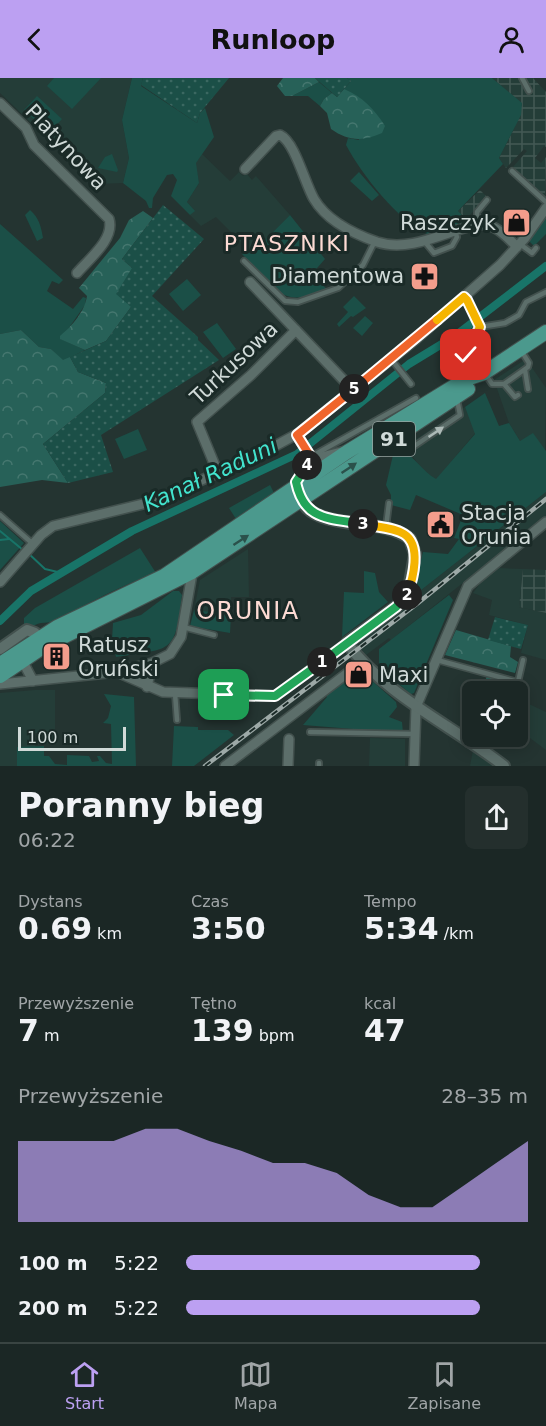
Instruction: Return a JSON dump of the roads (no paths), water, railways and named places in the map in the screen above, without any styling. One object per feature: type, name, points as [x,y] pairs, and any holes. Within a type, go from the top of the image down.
[{"type":"main road","name":"91","points":[[0,675],[22,660],[40,642],[175,582],[192,572],[471,387],[484,373],[546,332]]},
{"type":"main road","name":"91","points":[[0,675],[40,642],[144,588],[195,556],[347,452],[466,379],[484,373]]},
{"type":"street","name":"Platynowa","points":[[0,103],[26,128],[34,145],[109,219],[111,226],[109,236],[77,273]]},
{"type":"street","points":[[245,169],[276,136],[284,137],[321,209],[338,224],[375,241],[399,247],[425,242],[477,225],[492,226],[519,246]]},
{"type":"street","points":[[0,582],[53,526],[154,501],[300,439],[353,390],[393,362],[519,246],[546,208]]},
{"type":"street","points":[[250,282],[353,390]]},
{"type":"street","name":"Turkusowa","points":[[218,473],[197,422],[251,375],[296,330]]},
{"type":"street","points":[[300,439],[311,457]]},
{"type":"street","points":[[301,501],[296,482],[311,457],[343,450],[347,452]]},
{"type":"street","points":[[117,672],[147,687],[175,693],[275,696],[396,607],[408,594],[414,566],[414,546],[405,534],[386,528],[317,516],[301,501],[282,497]]},
{"type":"street","points":[[414,766],[416,707],[470,584],[546,522]]},
{"type":"street","points":[[0,675],[33,681],[117,672],[152,663],[170,654],[177,646],[183,627],[195,556]]},
{"type":"street","points":[[175,582],[189,589]]},
{"type":"street","points":[[0,649],[23,631],[32,631],[40,642]]},
{"type":"street","points":[[347,643],[362,662],[416,707],[447,724],[504,766]]},
{"type":"street","points":[[22,660],[33,681]]},
{"type":"street","points":[[225,766],[362,662]]},
{"type":"street","points":[[147,687],[152,663]]},
{"type":"street","points":[[288,766],[289,739]]},
{"type":"lane","points":[[522,78],[529,91]]},
{"type":"lane","points":[[512,171],[546,202]]},
{"type":"lane","points":[[477,225],[477,212],[487,200]]},
{"type":"lane","points":[[244,261],[285,300],[298,302],[338,288],[363,265],[375,241]]},
{"type":"lane","points":[[519,246],[532,253],[536,248]]},
{"type":"lane","points":[[480,327],[505,323],[519,315],[526,302],[546,292]]},
{"type":"lane","points":[[464,297],[480,327]]},
{"type":"lane","points":[[466,355],[480,327]]},
{"type":"lane","points":[[484,373],[492,384],[504,384],[525,370],[529,363],[520,349]]},
{"type":"lane","points":[[393,362],[411,384]]},
{"type":"lane","points":[[525,370],[528,389]]},
{"type":"lane","points":[[504,384],[515,397],[518,395]]},
{"type":"lane","points":[[311,457],[417,398]]},
{"type":"lane","points":[[386,528],[388,503]]},
{"type":"lane","points":[[0,515],[28,550]]},
{"type":"lane","points":[[183,627],[214,635]]},
{"type":"lane","points":[[436,660],[518,682],[523,660]]},
{"type":"lane","points":[[175,693],[177,720]]},
{"type":"lane","points":[[310,732],[414,734]]},
{"type":"waterway","name":"Kanał Raduni","points":[[0,621],[31,591],[132,531],[297,454],[409,364],[455,336],[546,266]]},
{"type":"waterway","points":[[0,531],[23,550]]},
{"type":"waterway","points":[[0,540],[9,539]]},
{"type":"waterway","points":[[28,553],[45,569],[62,573]]},
{"type":"railway","points":[[205,766],[418,603],[546,499]]},
{"type":"place","name":"Raszczyk","points":[[517,223]]},
{"type":"place","name":"Diamentowa","points":[[425,276]]},
{"type":"place","name":"Stacja Orunia","points":[[440,525]]},
{"type":"place","name":"Ratusz Oruński","points":[[57,657]]},
{"type":"place","name":"Maxi","points":[[358,675]]},
{"type":"district","name":"PTASZNIKI","points":[[287,243]]},
{"type":"district","name":"ORUNIA","points":[[248,611]]}]
